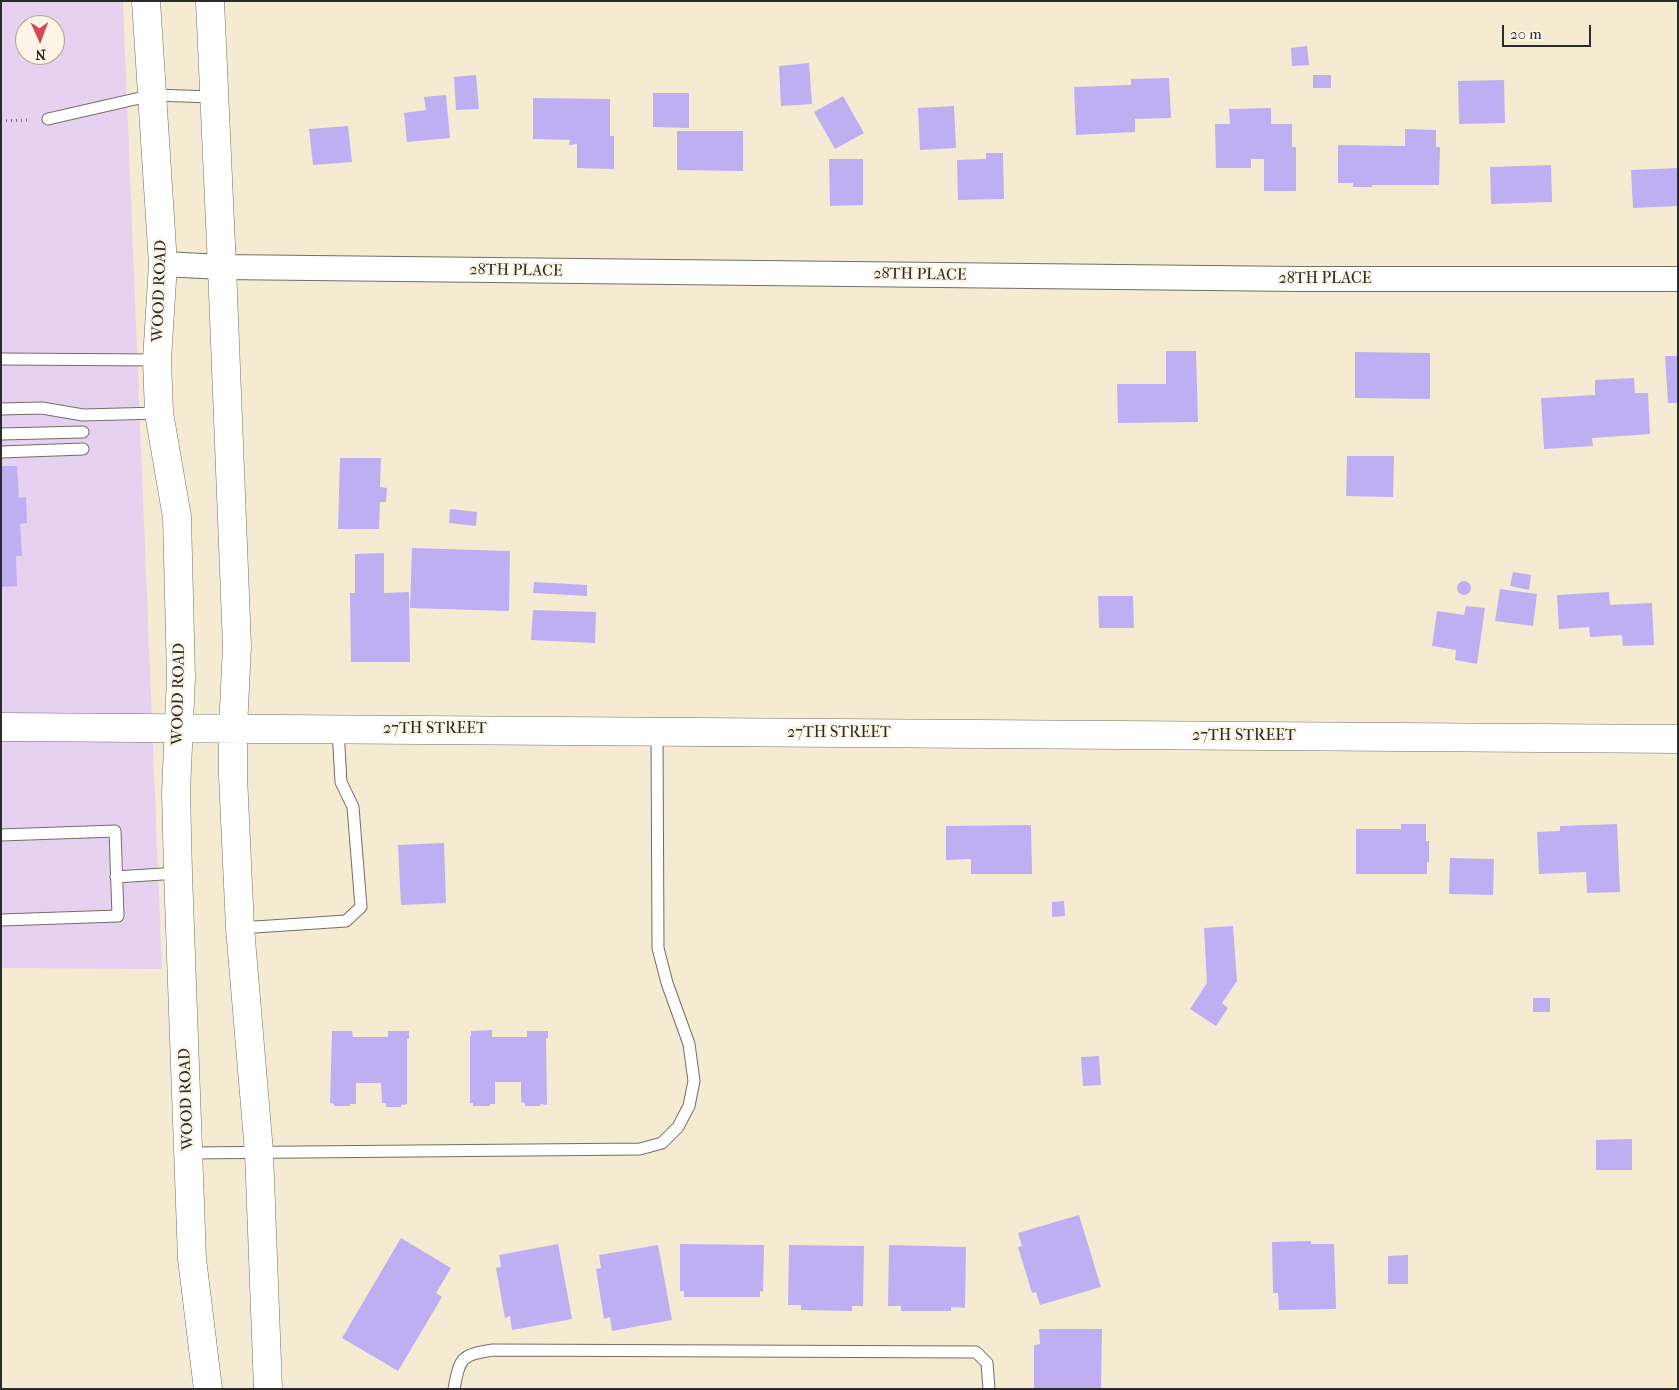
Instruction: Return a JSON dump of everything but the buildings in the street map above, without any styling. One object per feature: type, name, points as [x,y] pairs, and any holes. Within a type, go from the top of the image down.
[{"type":"street","name":"WOOD ROAD","points":[[146,1],[163,264],[157,360],[159,413],[176,517],[181,677],[176,792],[192,1259],[208,1389]]},
{"type":"street","points":[[210,1],[237,646],[233,776],[240,928],[259,1152],[268,1389]]},
{"type":"street","name":"28TH PLACE","points":[[163,264],[222,267],[1278,279],[1678,279]]},
{"type":"street","name":"27TH STREET","points":[[1,727],[1678,739]]},
{"type":"lane","points":[[48,119],[153,95],[213,97]]},
{"type":"lane","points":[[1,359],[157,360]]},
{"type":"lane","points":[[1,409],[42,408],[83,415],[159,413]]},
{"type":"lane","points":[[1,434],[83,432]]},
{"type":"lane","points":[[1,452],[83,449]]},
{"type":"lane","points":[[240,928],[346,921],[362,907],[352,807],[341,782],[338,729]]},
{"type":"lane","points":[[189,1153],[640,1149],[662,1143],[678,1127],[690,1106],[694,1081],[689,1044],[666,983],[658,948],[657,731]]},
{"type":"lane","points":[[1,835],[114,831],[118,916],[1,920]]},
{"type":"lane","points":[[116,877],[178,873]]},
{"type":"lane","points":[[454,1389],[458,1366],[470,1354],[493,1350],[532,1350],[976,1352],[987,1363],[990,1389]]},
{"type":"path","points":[[1,121],[48,119]]},
{"type":"shaded area","points":[[1,1],[123,1],[162,969],[1,968]]}]
